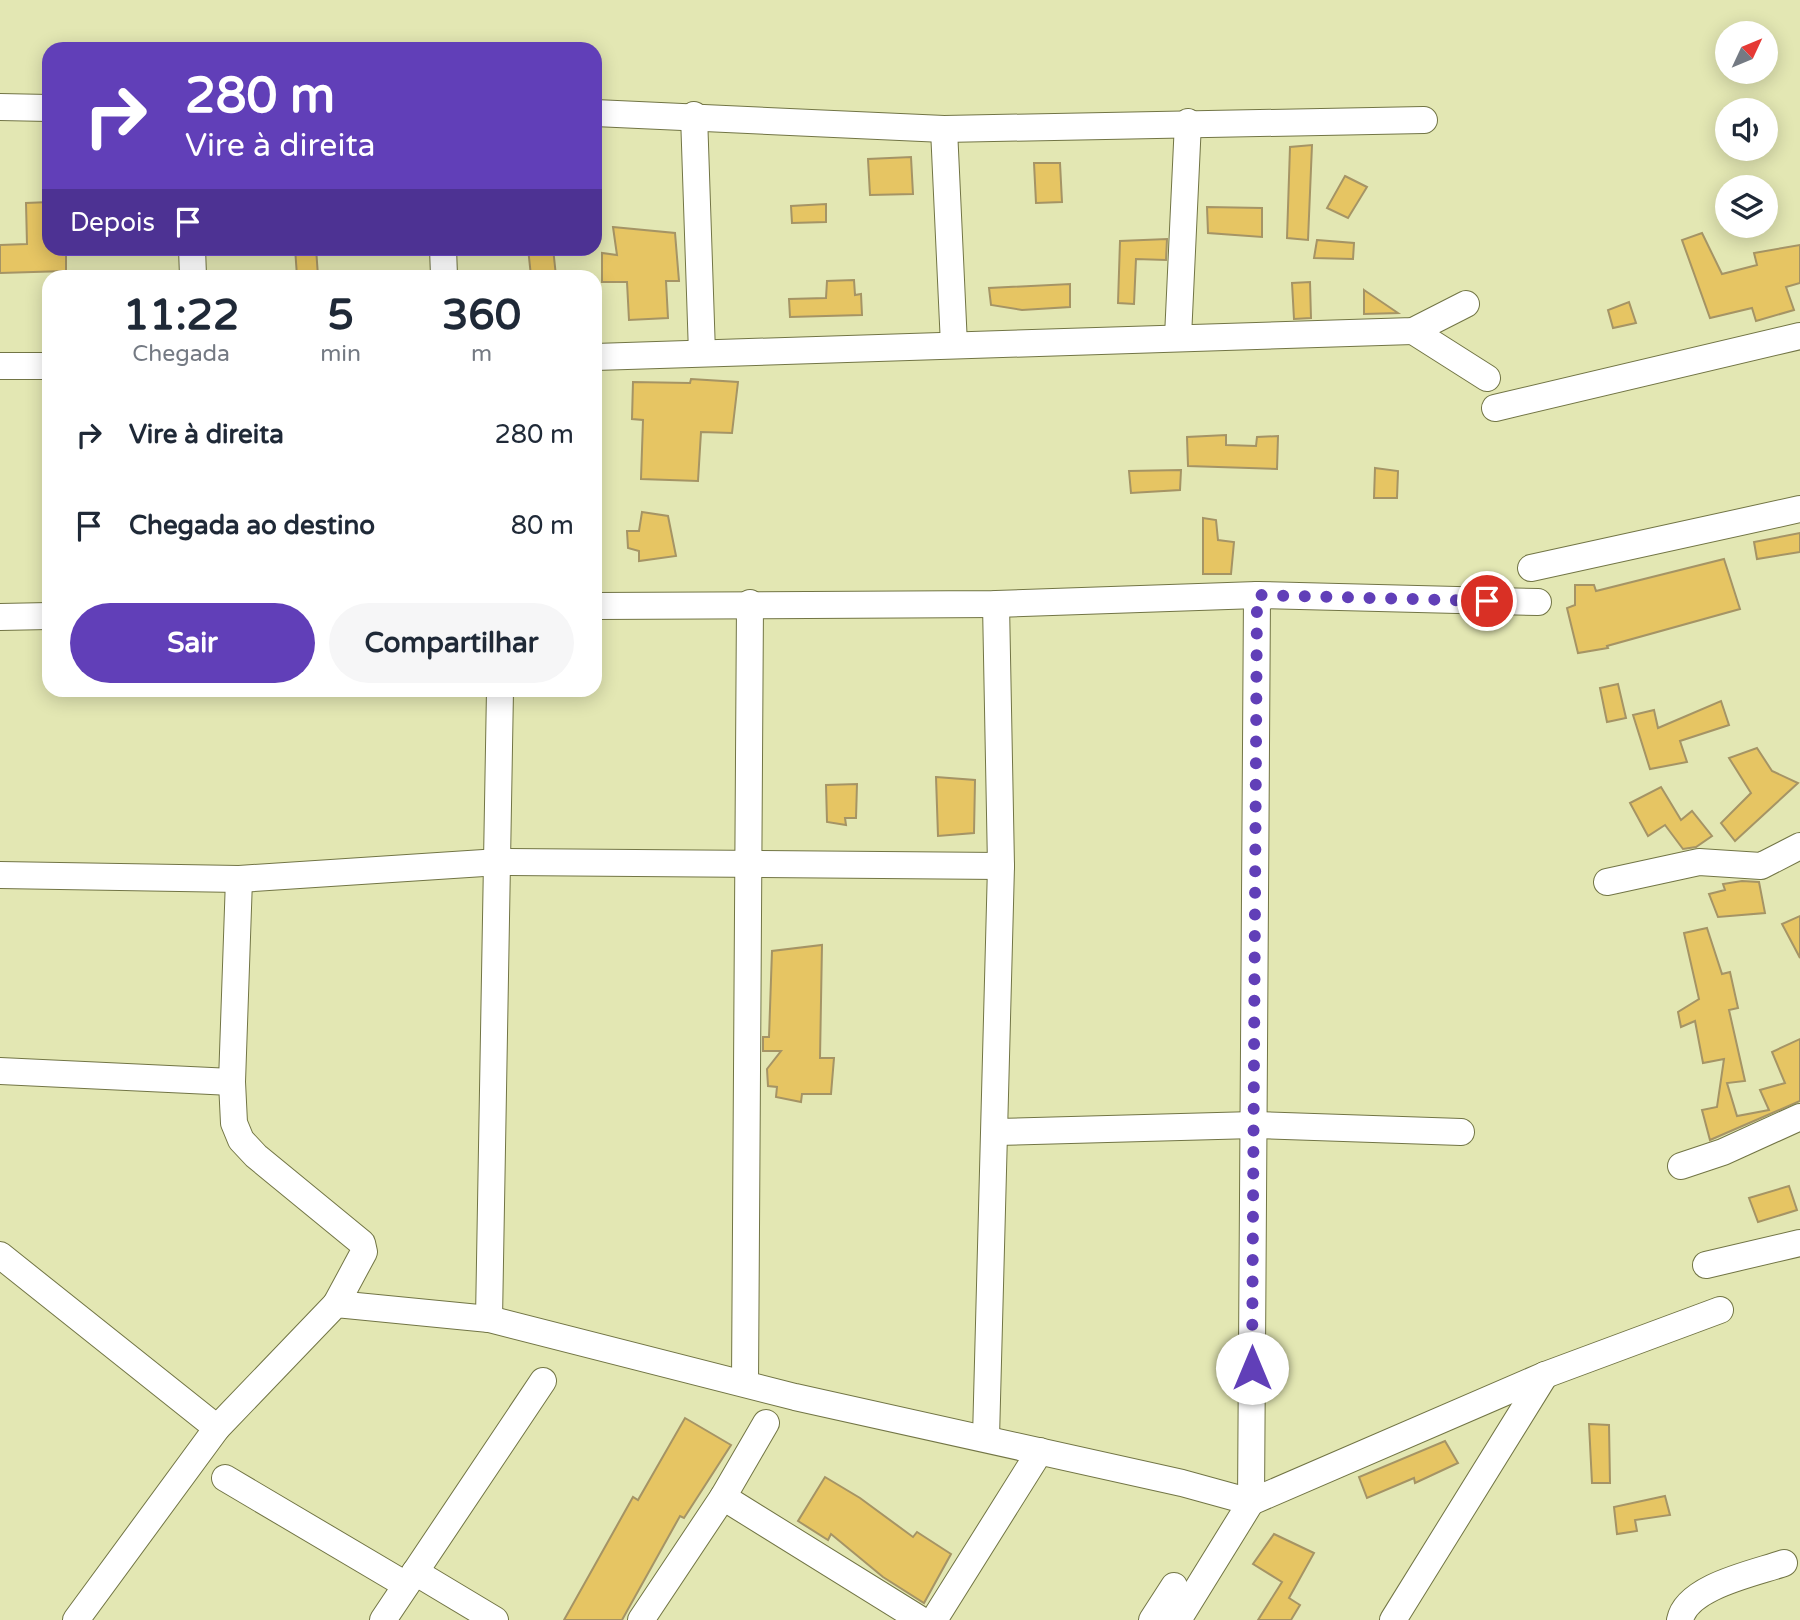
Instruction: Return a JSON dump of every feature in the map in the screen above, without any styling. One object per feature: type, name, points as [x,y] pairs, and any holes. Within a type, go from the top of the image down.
[{"type":"street","points":[[0,107],[42,108]]},
{"type":"street","points":[[602,113],[694,115],[944,129],[1188,122],[1424,120]]},
{"type":"street","points":[[694,115],[702,353]]},
{"type":"street","points":[[1178,337],[1188,122]]},
{"type":"street","points":[[944,129],[954,345]]},
{"type":"street","points":[[602,357],[1413,331],[1466,304]]},
{"type":"street","points":[[1413,331],[1487,378]]},
{"type":"street","points":[[1495,408],[1800,336]]},
{"type":"street","points":[[0,366],[42,366]]},
{"type":"street","points":[[1531,568],[1800,509]]},
{"type":"street","points":[[1178,1620],[1251,1502],[1257,595]]},
{"type":"street","points":[[602,606],[750,603],[996,604],[1257,595],[1538,602]]},
{"type":"street","points":[[745,1383],[750,603]]},
{"type":"street","points":[[986,1438],[1002,866],[996,604]]},
{"type":"street","points":[[0,617],[42,616]]},
{"type":"street","points":[[489,1320],[500,697]]},
{"type":"street","points":[[1607,881],[1699,862],[1761,866],[1800,846]]},
{"type":"street","points":[[0,875],[239,878],[499,862],[1002,866]]},
{"type":"street","points":[[76,1620],[218,1429],[336,1304],[364,1252],[362,1243],[241,1140],[234,1123],[232,1082],[239,878]]},
{"type":"street","points":[[0,1071],[232,1082]]},
{"type":"street","points":[[1681,1166],[1723,1152],[1800,1117]]},
{"type":"street","points":[[996,1132],[1254,1125],[1461,1132]]},
{"type":"street","points":[[1706,1265],[1800,1242]]},
{"type":"street","points":[[0,1255],[218,1429]]},
{"type":"street","points":[[336,1304],[489,1320],[795,1397],[986,1438],[1251,1502],[1545,1375],[1720,1310]]},
{"type":"street","points":[[1393,1620],[1545,1375]]},
{"type":"street","points":[[383,1620],[542,1381]]},
{"type":"street","points":[[641,1620],[723,1497],[766,1423]]},
{"type":"street","points":[[934,1620],[1040,1451]]},
{"type":"street","points":[[225,1478],[410,1578],[495,1620]]},
{"type":"street","points":[[723,1497],[920,1620]]},
{"type":"street","points":[[1680,1620],[1682,1611],[1701,1594],[1784,1563]]},
{"type":"street","points":[[1152,1620],[1174,1586]]},
{"type":"building","points":[[1312,145],[1308,240],[1287,238],[1290,147]]},
{"type":"building","points":[[911,157],[913,194],[870,195],[868,159]]},
{"type":"building","points":[[1034,163],[1060,163],[1062,202],[1036,203]]},
{"type":"building","points":[[1345,176],[1367,187],[1348,218],[1327,208]]},
{"type":"building","points":[[42,202],[42,256],[66,256],[66,270],[0,273],[0,245],[27,244],[26,203]]},
{"type":"building","points":[[826,204],[826,222],[792,223],[791,206]]},
{"type":"building","points":[[1207,207],[1262,208],[1262,237],[1208,233]]},
{"type":"building","points":[[613,227],[675,233],[679,281],[666,281],[668,318],[629,320],[627,282],[602,282],[602,253],[617,255]]},
{"type":"building","points":[[1702,233],[1722,274],[1757,265],[1754,253],[1800,245],[1800,283],[1786,287],[1794,310],[1756,321],[1752,308],[1710,318],[1682,240]]},
{"type":"building","points":[[1167,239],[1166,260],[1136,259],[1134,304],[1118,303],[1120,241]]},
{"type":"building","points":[[1317,240],[1354,243],[1353,259],[1314,258]]},
{"type":"building","points":[[296,256],[317,256],[318,270],[297,270]]},
{"type":"building","points":[[529,256],[554,256],[555,270],[530,270]]},
{"type":"building","points":[[854,280],[855,295],[861,294],[862,315],[790,317],[789,299],[826,298],[827,281]]},
{"type":"building","points":[[1310,282],[1311,318],[1294,319],[1292,283]]},
{"type":"building","points":[[1070,284],[1070,307],[1022,310],[991,305],[989,288]]},
{"type":"building","points":[[1364,290],[1398,313],[1364,314]]},
{"type":"building","points":[[1629,302],[1636,323],[1613,328],[1608,310]]},
{"type":"building","points":[[691,379],[738,382],[732,433],[701,432],[698,481],[641,479],[643,420],[632,419],[633,382],[690,383]]},
{"type":"building","points":[[1226,435],[1226,445],[1256,446],[1257,437],[1278,436],[1277,469],[1188,466],[1187,437]]},
{"type":"building","points":[[1375,468],[1398,471],[1397,498],[1374,498]]},
{"type":"building","points":[[1181,470],[1180,490],[1131,493],[1129,471]]},
{"type":"building","points":[[642,512],[668,516],[676,556],[639,561],[639,551],[628,548],[627,531],[639,531]]},
{"type":"building","points":[[1203,518],[1216,520],[1218,540],[1234,542],[1231,574],[1203,574]]},
{"type":"building","points":[[1800,533],[1800,552],[1757,559],[1754,542]]},
{"type":"building","points":[[1724,559],[1740,609],[1607,646],[1608,648],[1578,653],[1567,608],[1575,605],[1575,585],[1594,585],[1596,591]]},
{"type":"building","points":[[1618,684],[1626,718],[1607,722],[1600,688]]},
{"type":"building","points":[[1721,701],[1729,725],[1680,741],[1687,762],[1650,769],[1633,715],[1654,710],[1658,728]]},
{"type":"building","points":[[1757,748],[1772,771],[1798,783],[1735,841],[1721,823],[1751,793],[1729,758]]},
{"type":"building","points":[[936,777],[975,780],[974,833],[938,836]]},
{"type":"building","points":[[857,784],[856,818],[845,818],[846,825],[827,822],[826,785]]},
{"type":"building","points":[[1661,787],[1681,820],[1692,811],[1712,836],[1696,847],[1683,849],[1665,825],[1648,836],[1630,803]]},
{"type":"building","points":[[1759,882],[1765,913],[1718,917],[1709,894],[1725,890],[1723,884]]},
{"type":"building","points":[[1800,916],[1800,958],[1782,924]]},
{"type":"building","points":[[1707,928],[1722,974],[1730,972],[1738,1008],[1729,1010],[1745,1081],[1727,1083],[1737,1116],[1769,1110],[1760,1090],[1785,1083],[1772,1052],[1800,1039],[1800,1101],[1710,1140],[1702,1110],[1717,1107],[1724,1059],[1703,1063],[1695,1021],[1681,1027],[1678,1012],[1699,999],[1684,933]]},
{"type":"building","points":[[822,945],[820,1058],[834,1058],[831,1094],[802,1094],[801,1102],[776,1097],[777,1087],[768,1086],[767,1069],[781,1051],[763,1051],[763,1037],[769,1037],[772,951]]},
{"type":"building","points":[[1789,1186],[1797,1210],[1758,1222],[1749,1198]]},
{"type":"building","points":[[685,1418],[731,1445],[684,1518],[680,1516],[622,1620],[564,1620],[633,1497],[638,1500]]},
{"type":"building","points":[[1589,1424],[1609,1425],[1610,1483],[1592,1483]]},
{"type":"building","points":[[1445,1441],[1458,1463],[1415,1483],[1414,1478],[1367,1498],[1359,1477]]},
{"type":"building","points":[[825,1477],[860,1498],[913,1537],[917,1532],[951,1554],[924,1603],[883,1577],[831,1534],[828,1540],[798,1521]]},
{"type":"building","points":[[1665,1496],[1670,1515],[1635,1520],[1637,1531],[1617,1534],[1614,1507]]},
{"type":"building","points":[[1274,1534],[1314,1553],[1289,1598],[1300,1605],[1291,1620],[1258,1620],[1282,1582],[1253,1564]]},
{"type":"route","points":[[1252,1368],[1257,595],[1487,601]]}]
